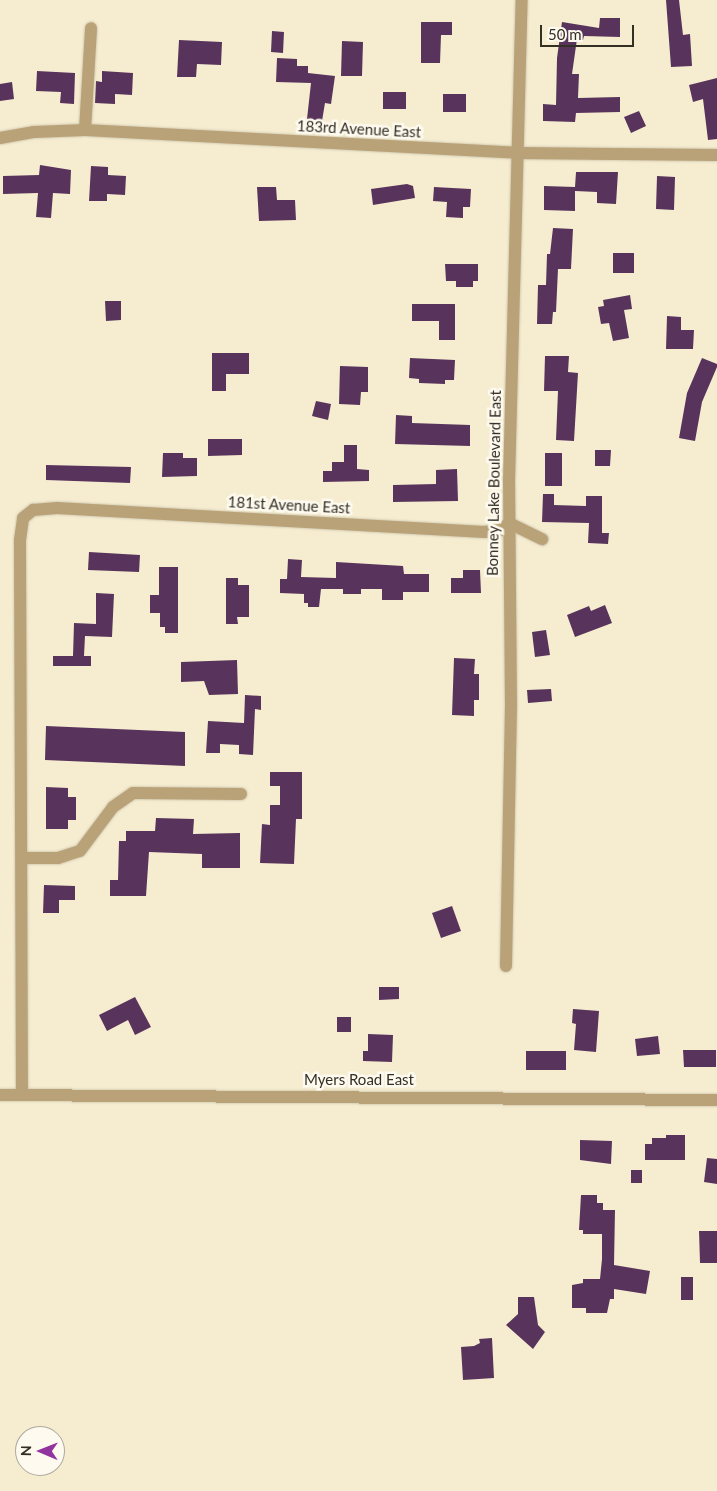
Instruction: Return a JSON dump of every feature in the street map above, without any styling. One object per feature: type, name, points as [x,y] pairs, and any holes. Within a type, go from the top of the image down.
[{"type":"street","name":"Bonney Lake Boulevard East","points":[[506,966],[511,705],[509,523],[522,0]]},
{"type":"street","points":[[85,130],[91,28]]},
{"type":"street","name":"183rd Avenue East","points":[[0,138],[34,132],[85,130],[517,153],[717,155]]},
{"type":"street","name":"181st Avenue East","points":[[23,858],[20,540],[21,526],[28,513],[57,508],[484,532],[501,530],[509,523]]},
{"type":"street","points":[[509,523],[542,539]]},
{"type":"street","points":[[22,1095],[23,858],[58,858],[80,851],[112,807],[133,793],[241,794]]},
{"type":"street","name":"Myers Road East","points":[[0,1095],[717,1100]]},
{"type":"building","points":[[666,0],[679,0],[683,35],[690,34],[692,66],[671,67]]},
{"type":"building","points":[[600,18],[620,18],[620,37],[584,36],[583,40],[577,39],[572,74],[579,74],[578,98],[620,97],[620,112],[576,113],[575,122],[543,121],[543,104],[556,105],[557,58],[562,22],[599,28]]},
{"type":"building","points":[[421,22],[452,22],[452,35],[441,35],[440,63],[421,63]]},
{"type":"building","points":[[272,31],[284,32],[283,53],[271,52]]},
{"type":"building","points":[[179,40],[222,42],[221,65],[197,64],[196,77],[177,77]]},
{"type":"building","points":[[342,41],[363,42],[362,76],[341,76]]},
{"type":"building","points":[[277,58],[297,59],[297,66],[308,66],[308,73],[335,76],[331,104],[325,103],[322,121],[307,119],[311,83],[276,82]]},
{"type":"building","points":[[37,71],[75,73],[74,104],[60,103],[61,92],[36,91]]},
{"type":"building","points":[[102,71],[133,73],[132,95],[115,94],[115,104],[95,103],[96,81],[102,82]]},
{"type":"building","points":[[717,78],[717,139],[708,140],[703,99],[693,102],[689,85]]},
{"type":"building","points":[[12,82],[14,99],[0,101],[0,84]]},
{"type":"building","points":[[383,92],[406,92],[406,109],[383,109]]},
{"type":"building","points":[[443,94],[466,94],[466,112],[443,112]]},
{"type":"building","points":[[639,111],[646,126],[631,133],[624,117]]},
{"type":"building","points":[[40,165],[71,170],[70,194],[53,193],[51,218],[36,217],[38,193],[3,194],[3,176],[39,175]]},
{"type":"building","points":[[91,166],[108,167],[108,175],[126,176],[125,195],[107,194],[107,201],[89,201]]},
{"type":"building","points":[[576,172],[618,172],[616,204],[597,203],[597,192],[575,191],[575,211],[544,210],[544,186],[575,187]]},
{"type":"building","points":[[657,176],[675,177],[674,210],[656,209]]},
{"type":"building","points":[[407,184],[413,186],[415,198],[373,205],[371,189]]},
{"type":"building","points":[[257,187],[276,187],[277,200],[295,200],[296,220],[259,221]]},
{"type":"building","points":[[434,187],[471,189],[470,207],[463,207],[463,218],[446,217],[447,202],[433,201]]},
{"type":"building","points":[[553,228],[573,229],[571,269],[558,269],[556,312],[553,312],[552,324],[537,324],[538,285],[546,285],[547,254],[550,254]]},
{"type":"building","points":[[613,253],[634,253],[634,273],[613,273]]},
{"type":"building","points":[[445,264],[478,264],[478,281],[473,281],[473,287],[456,287],[456,281],[446,281]]},
{"type":"building","points":[[630,295],[632,309],[624,310],[629,338],[613,341],[609,323],[601,324],[598,307],[604,306],[603,300]]},
{"type":"building","points":[[105,301],[121,301],[121,320],[106,321]]},
{"type":"building","points":[[412,304],[455,304],[455,340],[439,340],[439,321],[412,321]]},
{"type":"building","points":[[667,316],[681,317],[681,330],[694,330],[693,349],[666,349]]},
{"type":"building","points":[[212,353],[249,353],[249,374],[226,374],[226,391],[212,391]]},
{"type":"building","points":[[545,356],[569,356],[568,372],[578,373],[574,441],[556,440],[558,391],[544,391]]},
{"type":"building","points":[[410,358],[455,360],[454,380],[445,380],[445,384],[419,383],[419,379],[409,378]]},
{"type":"building","points":[[702,358],[717,364],[717,367],[702,402],[695,441],[679,438],[687,393]]},
{"type":"building","points":[[340,366],[368,367],[368,392],[361,392],[360,405],[339,404]]},
{"type":"building","points":[[316,401],[331,404],[328,420],[312,416]]},
{"type":"building","points":[[396,415],[412,416],[412,423],[470,425],[470,446],[395,444]]},
{"type":"building","points":[[208,439],[242,439],[242,455],[208,456]]},
{"type":"building","points":[[344,445],[357,445],[357,469],[369,470],[369,481],[323,482],[323,471],[332,471],[332,462],[344,462]]},
{"type":"building","points":[[595,450],[611,450],[610,466],[595,466]]},
{"type":"building","points":[[163,453],[183,453],[183,458],[197,458],[197,476],[162,477]]},
{"type":"building","points":[[545,453],[562,453],[562,486],[545,486]]},
{"type":"building","points":[[46,465],[131,467],[130,483],[46,480]]},
{"type":"building","points":[[457,469],[458,501],[393,502],[393,485],[436,484],[436,470]]},
{"type":"building","points":[[543,494],[554,494],[554,505],[586,506],[586,496],[602,496],[602,533],[609,533],[608,544],[588,543],[589,523],[542,522]]},
{"type":"building","points":[[89,552],[140,555],[139,572],[88,570]]},
{"type":"building","points":[[288,559],[302,560],[301,577],[336,578],[336,562],[403,566],[404,574],[429,574],[429,592],[403,592],[403,600],[382,600],[382,589],[361,589],[361,594],[343,594],[343,589],[321,589],[319,607],[308,607],[308,603],[304,603],[304,594],[280,593],[280,579],[287,579]]},
{"type":"building","points":[[159,567],[178,567],[178,633],[165,633],[165,627],[160,627],[160,613],[150,613],[150,595],[159,595]]},
{"type":"building","points":[[463,570],[480,570],[481,593],[451,593],[451,578],[463,578]]},
{"type":"building","points":[[226,578],[238,578],[238,585],[249,585],[249,617],[237,617],[238,624],[226,624]]},
{"type":"building","points":[[96,593],[114,594],[112,637],[85,636],[84,656],[91,656],[91,666],[53,666],[53,656],[73,656],[74,623],[96,624]]},
{"type":"building","points":[[605,605],[612,623],[575,637],[567,615],[589,606],[591,611]]},
{"type":"building","points":[[546,630],[550,655],[535,657],[532,632]]},
{"type":"building","points":[[454,658],[475,659],[474,674],[479,674],[479,700],[474,700],[474,716],[452,715]]},
{"type":"building","points":[[237,660],[238,694],[209,695],[204,681],[181,682],[181,662]]},
{"type":"building","points":[[551,689],[552,701],[528,703],[527,690]]},
{"type":"building","points":[[245,695],[261,696],[261,710],[255,709],[253,755],[239,754],[239,745],[220,744],[220,753],[206,753],[208,721],[244,723]]},
{"type":"building","points":[[46,726],[185,732],[185,766],[45,760]]},
{"type":"building","points":[[270,772],[302,772],[302,819],[296,819],[294,864],[260,863],[262,824],[270,825],[270,805],[280,805],[280,786],[270,786]]},
{"type":"building","points":[[46,787],[68,788],[68,797],[76,797],[76,820],[68,820],[68,829],[46,829]]},
{"type":"building","points":[[156,818],[194,819],[193,834],[240,833],[240,868],[202,868],[202,854],[149,852],[146,896],[110,896],[110,880],[118,880],[119,841],[126,841],[126,831],[155,831]]},
{"type":"building","points":[[44,885],[75,886],[75,900],[59,900],[59,913],[43,913]]},
{"type":"building","points":[[452,906],[461,931],[441,938],[432,913]]},
{"type":"building","points":[[379,987],[399,987],[399,999],[379,1000]]},
{"type":"building","points":[[135,997],[151,1027],[135,1035],[128,1020],[107,1031],[99,1015]]},
{"type":"building","points":[[573,1009],[599,1011],[596,1052],[574,1050],[576,1024],[572,1023]]},
{"type":"building","points":[[337,1017],[351,1017],[351,1032],[337,1032]]},
{"type":"building","points":[[368,1034],[393,1035],[392,1062],[363,1061],[363,1051],[368,1051]]},
{"type":"building","points":[[658,1036],[660,1054],[637,1056],[635,1039]]},
{"type":"building","points":[[683,1050],[716,1050],[716,1067],[684,1067]]},
{"type":"building","points":[[526,1051],[566,1051],[566,1070],[526,1070]]},
{"type":"building","points":[[666,1135],[685,1135],[685,1160],[645,1160],[645,1144],[652,1144],[652,1138],[666,1138]]},
{"type":"building","points":[[580,1140],[612,1141],[611,1164],[580,1160]]},
{"type":"building","points":[[707,1158],[717,1159],[717,1184],[704,1182]]},
{"type":"building","points":[[631,1170],[642,1170],[642,1183],[631,1183]]},
{"type":"building","points":[[581,1195],[597,1195],[597,1203],[603,1203],[603,1210],[615,1210],[614,1265],[650,1271],[646,1294],[614,1289],[614,1299],[610,1299],[607,1313],[586,1313],[586,1308],[572,1308],[572,1285],[583,1283],[583,1279],[600,1279],[602,1259],[602,1234],[583,1234],[583,1230],[579,1230]]},
{"type":"building","points":[[699,1231],[717,1231],[717,1263],[700,1263]]},
{"type":"building","points":[[681,1277],[693,1277],[693,1300],[681,1300]]},
{"type":"building","points":[[518,1297],[534,1297],[538,1325],[545,1332],[533,1349],[506,1325],[518,1314]]},
{"type":"building","points":[[492,1338],[494,1378],[463,1380],[461,1347],[474,1346],[480,1343],[479,1339]]}]
